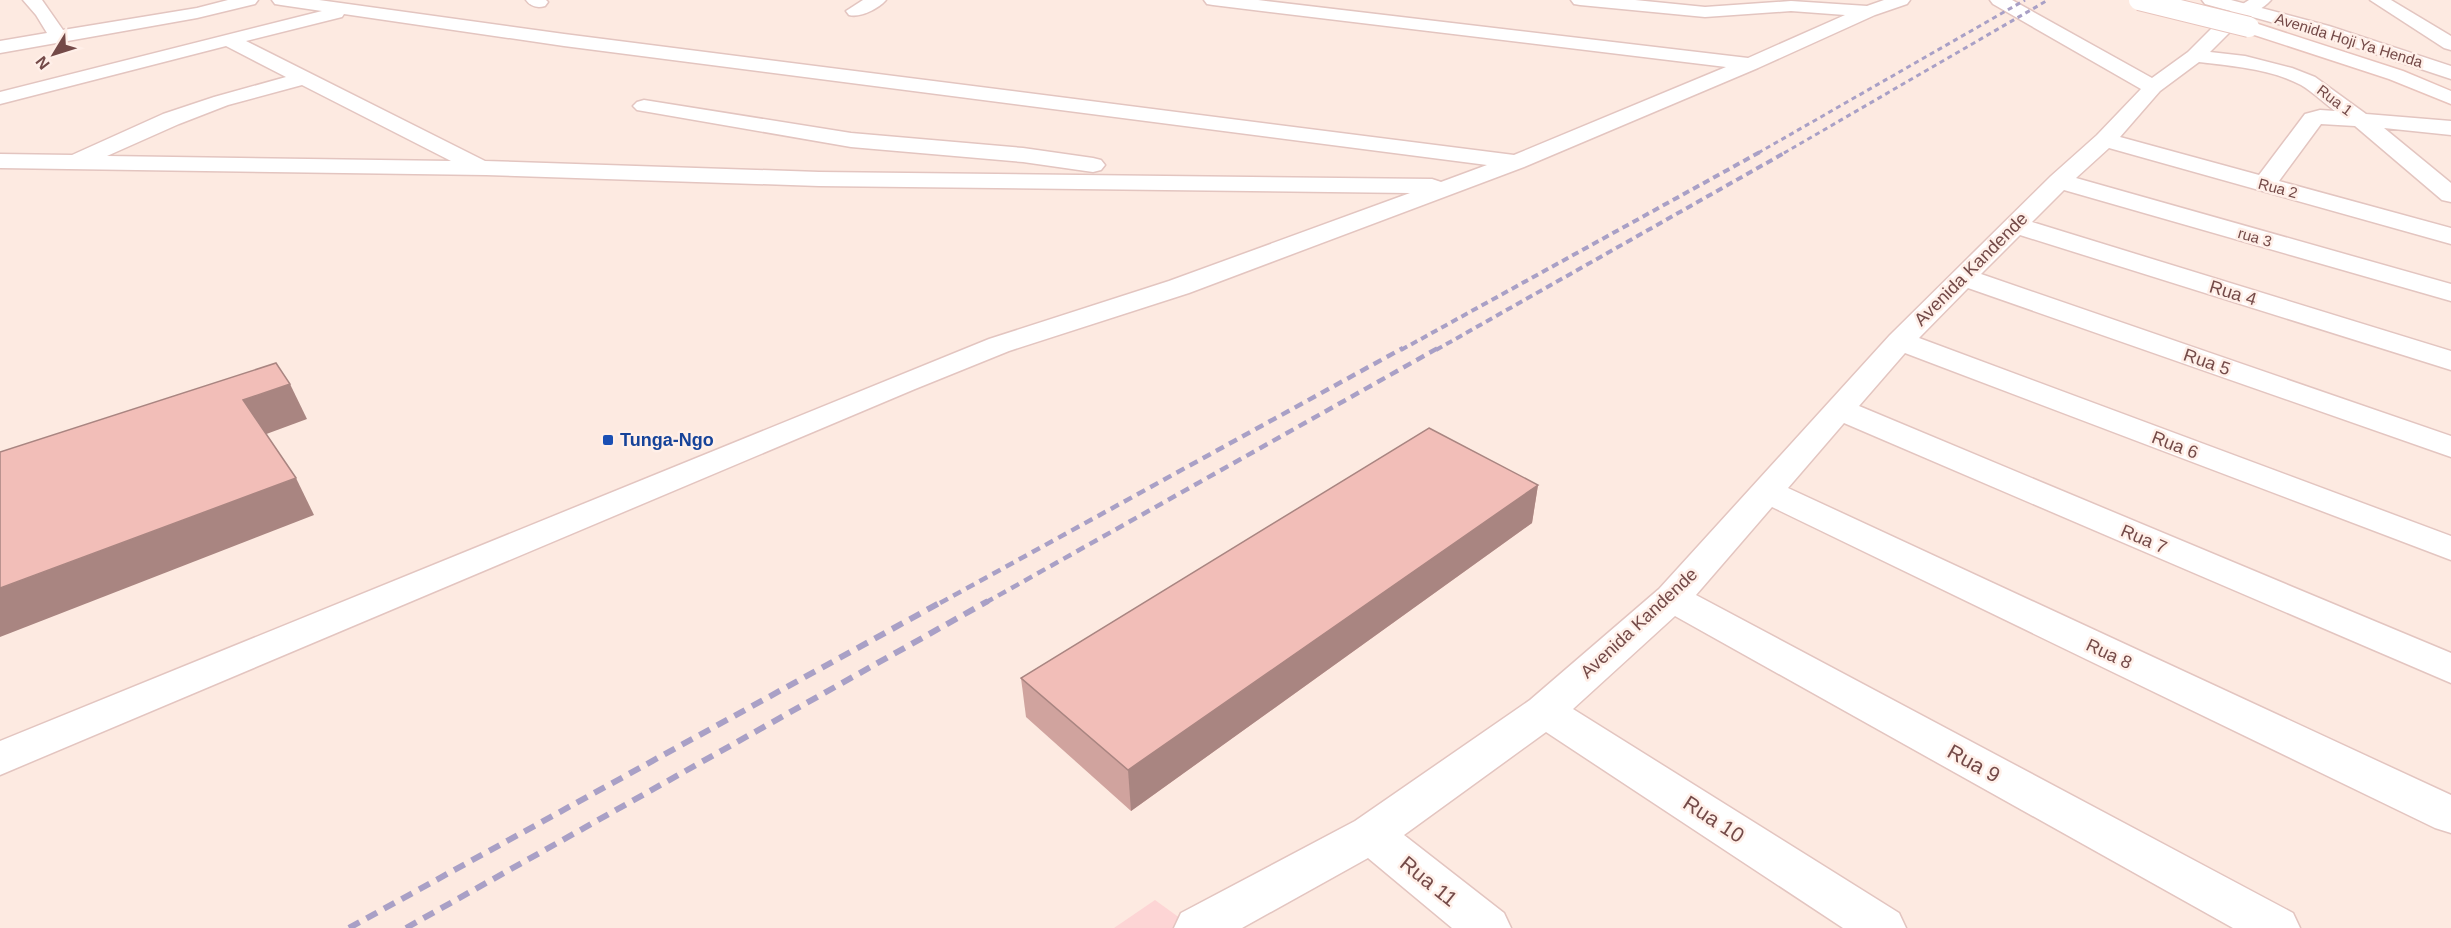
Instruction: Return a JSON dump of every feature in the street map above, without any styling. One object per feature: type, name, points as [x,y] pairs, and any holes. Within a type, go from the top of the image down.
[{"type":"street","points":[[32,0],[44,13],[58,37]]},
{"type":"street","points":[[0,47],[197,13],[249,0]]},
{"type":"street","points":[[281,0],[350,5],[632,49],[1516,162]]},
{"type":"street","points":[[855,11],[877,0]]},
{"type":"street","points":[[1213,0],[1751,64]]},
{"type":"street","points":[[1580,0],[1695,11],[1726,12],[1791,6],[1869,11]]},
{"type":"street","points":[[0,759],[904,382],[999,345],[1179,287],[1516,162],[1751,64],[1869,11],[1901,0]]},
{"type":"street","points":[[1999,0],[2153,87]]},
{"type":"street","points":[[2139,0],[2242,19]]},
{"type":"street","points":[[2168,0],[2330,44],[2451,87]]},
{"type":"street","name":"Avenida Hoji Ya Henda","points":[[2211,0],[2242,19],[2397,75],[2451,98]]},
{"type":"street","points":[[2060,181],[2105,140],[2153,87],[2242,19],[2262,0]]},
{"type":"street","points":[[2379,0],[2451,44]]},
{"type":"street","points":[[0,98],[228,40],[350,5]]},
{"type":"street","name":"Avenida Hoji Ya Henda","points":[[2242,19],[2395,53],[2451,73]]},
{"type":"street","points":[[228,40],[302,79],[486,168]]},
{"type":"street","name":"Rua 1","points":[[2195,56],[2246,62],[2300,76],[2317,86],[2361,120],[2451,195]]},
{"type":"street","points":[[74,162],[171,119],[221,101],[302,79]]},
{"type":"street","points":[[644,106],[851,140],[1065,160],[1171,182]]},
{"type":"street","points":[[2265,184],[2313,119],[2320,116],[2451,128]]},
{"type":"street","name":"Rua 2","points":[[2105,140],[2451,236]]},
{"type":"street","points":[[0,161],[486,168],[819,179],[1447,187]]},
{"type":"street","name":"Avenida Kandende","points":[[1198,928],[1371,834],[1545,711],[1672,598],[1900,341],[2060,181]]},
{"type":"street","name":"rua 3","points":[[2060,181],[2451,293]]},
{"type":"street","name":"Rua 4","points":[[2015,225],[2451,362]]},
{"type":"street","name":"Rua 5","points":[[1963,277],[2451,447]]},
{"type":"street","name":"Rua 6","points":[[1900,341],[2451,549]]},
{"type":"street","name":"Rua 7","points":[[1838,409],[2451,669]]},
{"type":"street","name":"Rua 8","points":[[1768,492],[2451,815]]},
{"type":"street","name":"Rua 9","points":[[1672,598],[2276,928]]},
{"type":"street","name":"Rua 10","points":[[1545,711],[1882,928]]},
{"type":"street","name":"Rua 11","points":[[1371,834],[1487,928]]},
{"type":"shaded area","points":[[1155,900],[1184,921],[1176,928],[1114,928]]},
{"type":"building","points":[[276,363],[290,384],[243,400],[296,478],[0,588],[0,452]]},
{"type":"building","points":[[1429,428],[1538,485],[1128,770],[1021,678]]},
{"type":"railway","points":[[1758,153],[2025,0]]},
{"type":"railway","points":[[1784,153],[2048,0]]},
{"type":"railway","points":[[1401,350],[1760,152]]},
{"type":"railway","points":[[1436,350],[1786,152]]},
{"type":"railway","points":[[940,603],[1403,348]]},
{"type":"railway","points":[[985,603],[1438,348]]},
{"type":"railway","points":[[349,928],[943,601]]},
{"type":"railway","points":[[406,928],[988,601]]},
{"type":"place","name":"Tunga-Ngo","points":[[608,440]]}]
